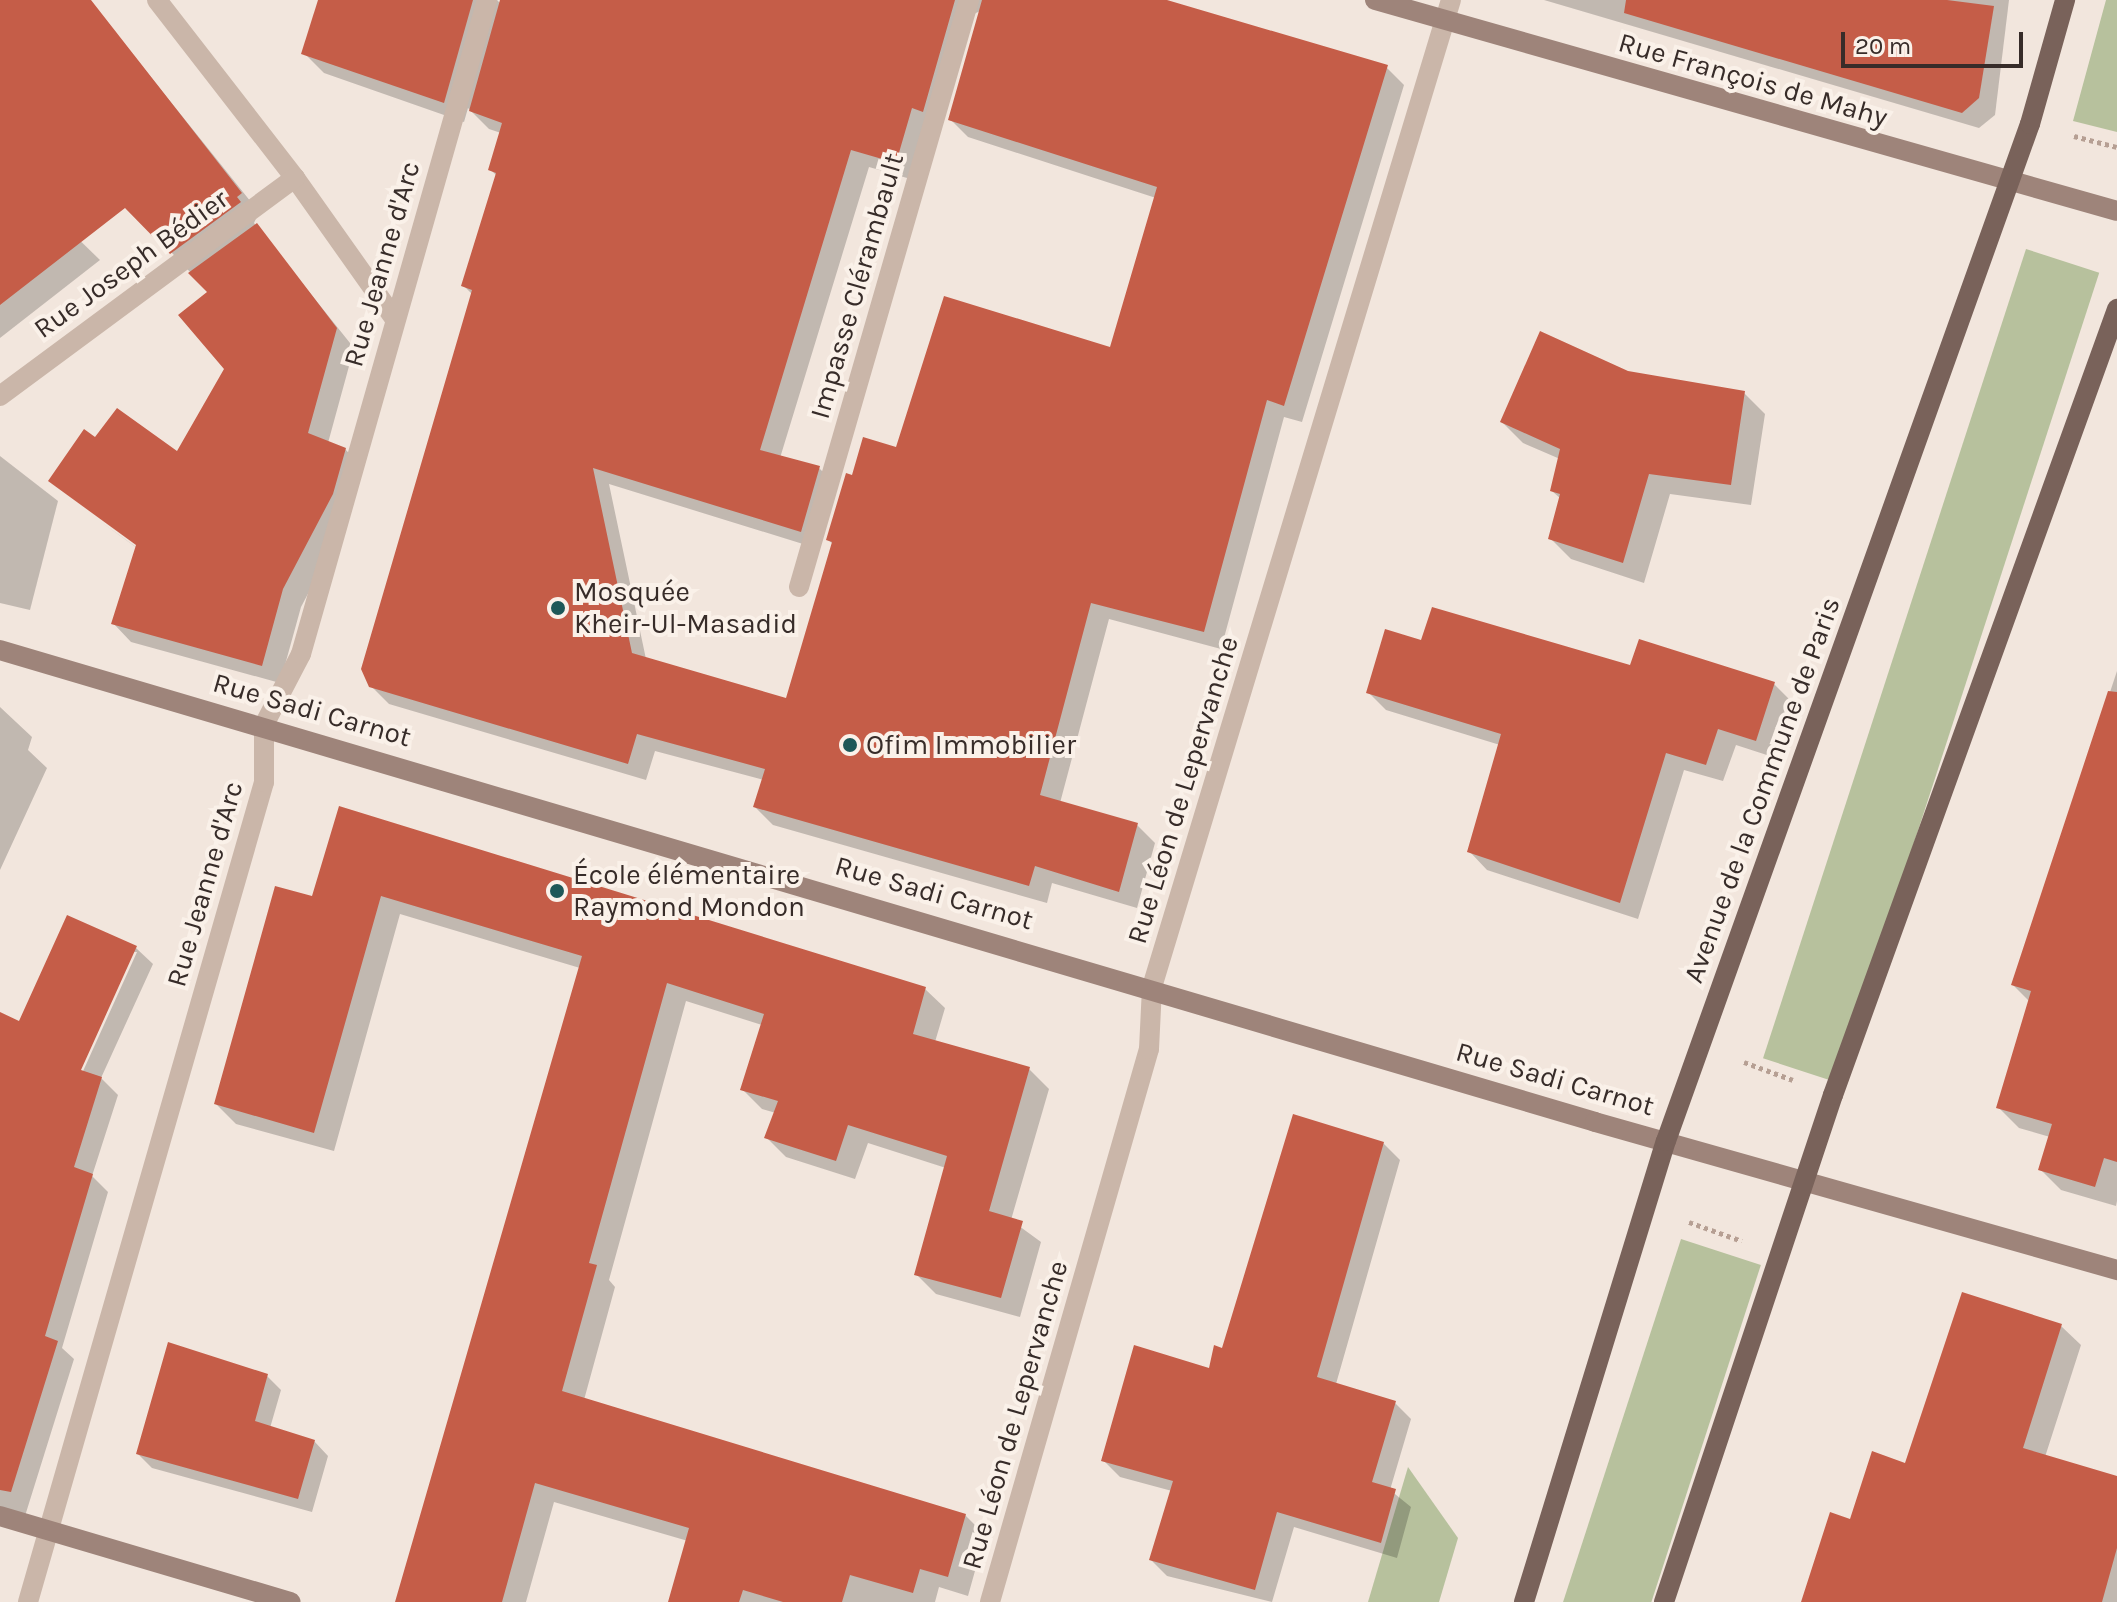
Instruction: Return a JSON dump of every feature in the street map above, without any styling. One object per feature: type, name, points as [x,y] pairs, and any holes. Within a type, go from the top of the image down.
[{"type":"main road","name":"Avenue de la Commune de Paris","points":[[1524,1602],[1666,1141],[2009,180],[2065,0]]},
{"type":"main road","points":[[1664,1602],[1805,1180],[2117,309]]},
{"type":"street","points":[[157,0],[295,178],[395,319]]},
{"type":"street","name":"Rue Jeanne d'Arc","points":[[28,1602],[264,782],[264,725],[301,654],[487,0]]},
{"type":"street","name":"Impasse Clérambault","points":[[799,587],[969,0]]},
{"type":"street","name":"Rue François de Mahy","points":[[1375,0],[2117,211]]},
{"type":"street","name":"Rue Léon de Lepervanche","points":[[990,1602],[1149,1049],[1152,987],[1451,0]]},
{"type":"street","name":"Rue Joseph Bédier","points":[[0,396],[295,178]]},
{"type":"street","name":"Rue Sadi Carnot","points":[[0,650],[264,725],[1666,1141],[2117,1270]]},
{"type":"street","points":[[0,1516],[291,1602]]},
{"type":"path","points":[[2074,136],[2117,147]]},
{"type":"path","points":[[1744,1062],[1802,1084]]},
{"type":"path","points":[[1689,1222],[1755,1246]]},
{"type":"green space","points":[[2106,0],[2117,0],[2117,132],[2073,121]]},
{"type":"green space","points":[[2026,249],[2099,273],[1836,1082],[1763,1058]]},
{"type":"green space","points":[[1681,1239],[1761,1265],[1651,1602],[1563,1602]]},
{"type":"green space","points":[[1408,1467],[1458,1538],[1439,1602],[1368,1602]]},
{"type":"building","points":[[0,0],[91,0],[242,193],[237,197],[241,202],[170,254],[125,208],[0,305]]},
{"type":"building","points":[[318,0],[473,0],[444,103],[301,54]]},
{"type":"building","points":[[500,0],[955,0],[923,112],[912,108],[896,163],[851,150],[760,450],[820,466],[801,532],[593,468],[632,653],[786,698],[832,542],[826,540],[846,473],[852,475],[863,437],[896,447],[944,296],[1110,347],[1157,187],[948,120],[982,0],[1167,0],[1388,65],[1284,406],[1267,400],[1204,632],[1091,603],[1040,795],[1138,823],[1119,892],[1035,866],[1029,886],[753,807],[765,769],[637,734],[628,764],[369,687],[361,669],[472,290],[461,286],[496,173],[488,170],[502,123],[469,111]]},
{"type":"building","points":[[1626,0],[1947,0],[1994,6],[1979,98],[1962,113],[1624,13]]},
{"type":"building","points":[[257,223],[337,328],[308,433],[346,448],[333,494],[283,589],[262,666],[111,624],[136,545],[48,481],[84,429],[95,437],[117,408],[177,451],[224,369],[178,315],[207,292],[188,273]]},
{"type":"building","points":[[1540,331],[1628,371],[1745,391],[1731,485],[1649,474],[1623,563],[1548,539],[1560,494],[1550,491],[1560,449],[1500,422]]},
{"type":"building","points":[[1432,607],[1630,665],[1639,639],[1775,682],[1756,741],[1718,729],[1706,765],[1666,753],[1620,903],[1467,852],[1501,734],[1366,693],[1385,629],[1421,640]]},
{"type":"building","points":[[2108,691],[2117,692],[2117,1162],[2104,1158],[2095,1187],[2038,1170],[2052,1124],[1996,1108],[2031,991],[2011,985]]},
{"type":"building","points":[[339,806],[926,987],[913,1034],[1030,1067],[989,1211],[1023,1221],[1001,1298],[914,1275],[947,1156],[848,1125],[836,1161],[764,1138],[778,1101],[740,1090],[764,1014],[667,983],[589,1263],[597,1265],[562,1391],[966,1514],[948,1577],[920,1569],[913,1593],[850,1575],[842,1602],[783,1602],[743,1590],[739,1602],[668,1602],[689,1528],[535,1483],[502,1602],[395,1602],[582,956],[381,896],[314,1133],[214,1104],[275,886],[312,896]]},
{"type":"building","points":[[67,915],[137,946],[81,1070],[102,1077],[74,1167],[93,1174],[45,1336],[58,1341],[11,1492],[0,1490],[0,1012],[19,1021]]},
{"type":"building","points":[[1293,1114],[1384,1142],[1317,1377],[1396,1401],[1372,1482],[1396,1489],[1381,1543],[1277,1512],[1255,1590],[1149,1560],[1173,1481],[1101,1461],[1134,1345],[1209,1368],[1214,1345],[1222,1348]]},
{"type":"building","points":[[1962,1292],[2062,1324],[2023,1448],[2117,1476],[2117,1548],[2102,1602],[1801,1602],[1830,1512],[1850,1519],[1872,1451],[1905,1463]]},
{"type":"building","points":[[168,1342],[268,1374],[255,1421],[315,1440],[298,1499],[136,1454]]},
{"type":"place","name":"Mosquée Kheir-Ul-Masadid","points":[[558,608]]},
{"type":"place","name":"Ofim Immobilier","points":[[850,745]]},
{"type":"place","name":"École élémentaire Raymond Mondon","points":[[557,891]]}]
